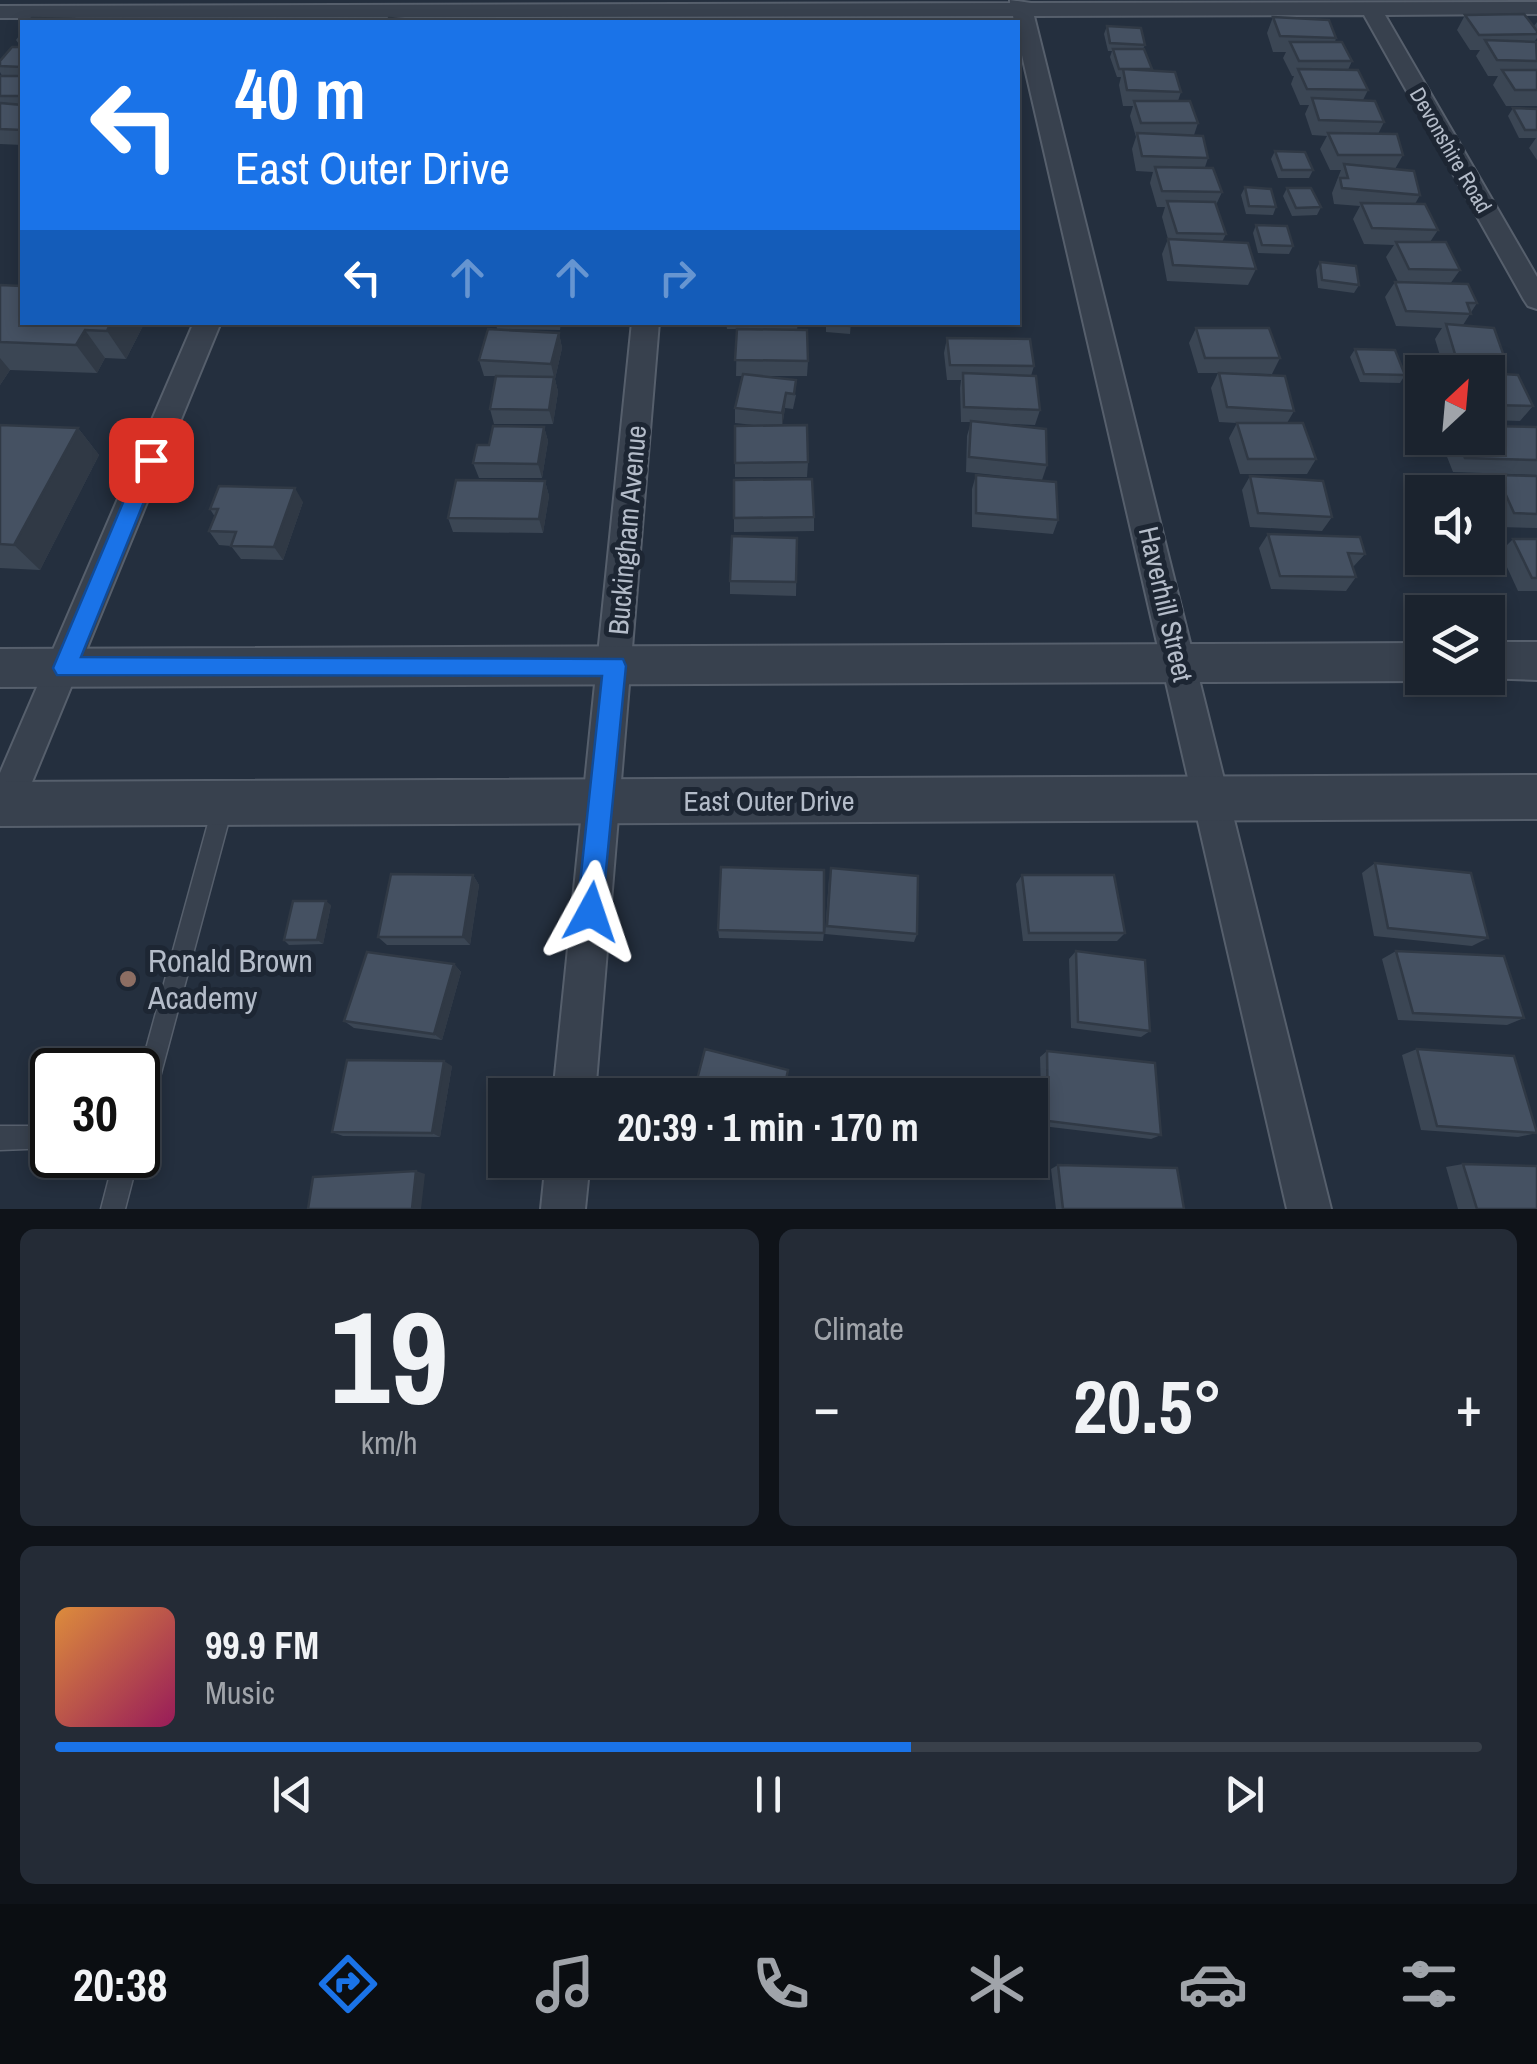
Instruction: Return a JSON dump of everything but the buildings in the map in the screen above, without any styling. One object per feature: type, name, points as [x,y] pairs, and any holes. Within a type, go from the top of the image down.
[{"type":"street","points":[[0,12],[1368,4],[1537,8]]},
{"type":"street","name":"Devonshire Road","points":[[1368,4],[1537,300]]},
{"type":"street","name":"Haverhill Street","points":[[1022,5],[1309,1209]]},
{"type":"street","points":[[2,808],[65,668],[207,325]]},
{"type":"street","name":"Buckingham Avenue","points":[[576,1078],[646,325]]},
{"type":"street","points":[[1505,661],[1537,661]]},
{"type":"street","points":[[0,668],[1405,662]]},
{"type":"street","name":"East Outer Drive","points":[[2,808],[1537,797]]},
{"type":"street","points":[[563,1209],[566,1178]]},
{"type":"lane","points":[[157,1048],[224,804]]},
{"type":"lane","points":[[0,1138],[30,1138]]},
{"type":"lane","points":[[113,1209],[122,1178]]},
{"type":"place","name":"Ronald Brown Academy","points":[[128,979]]},
{"type":"route","points":[[151,460],[65,668],[614,666],[591,912]]}]
